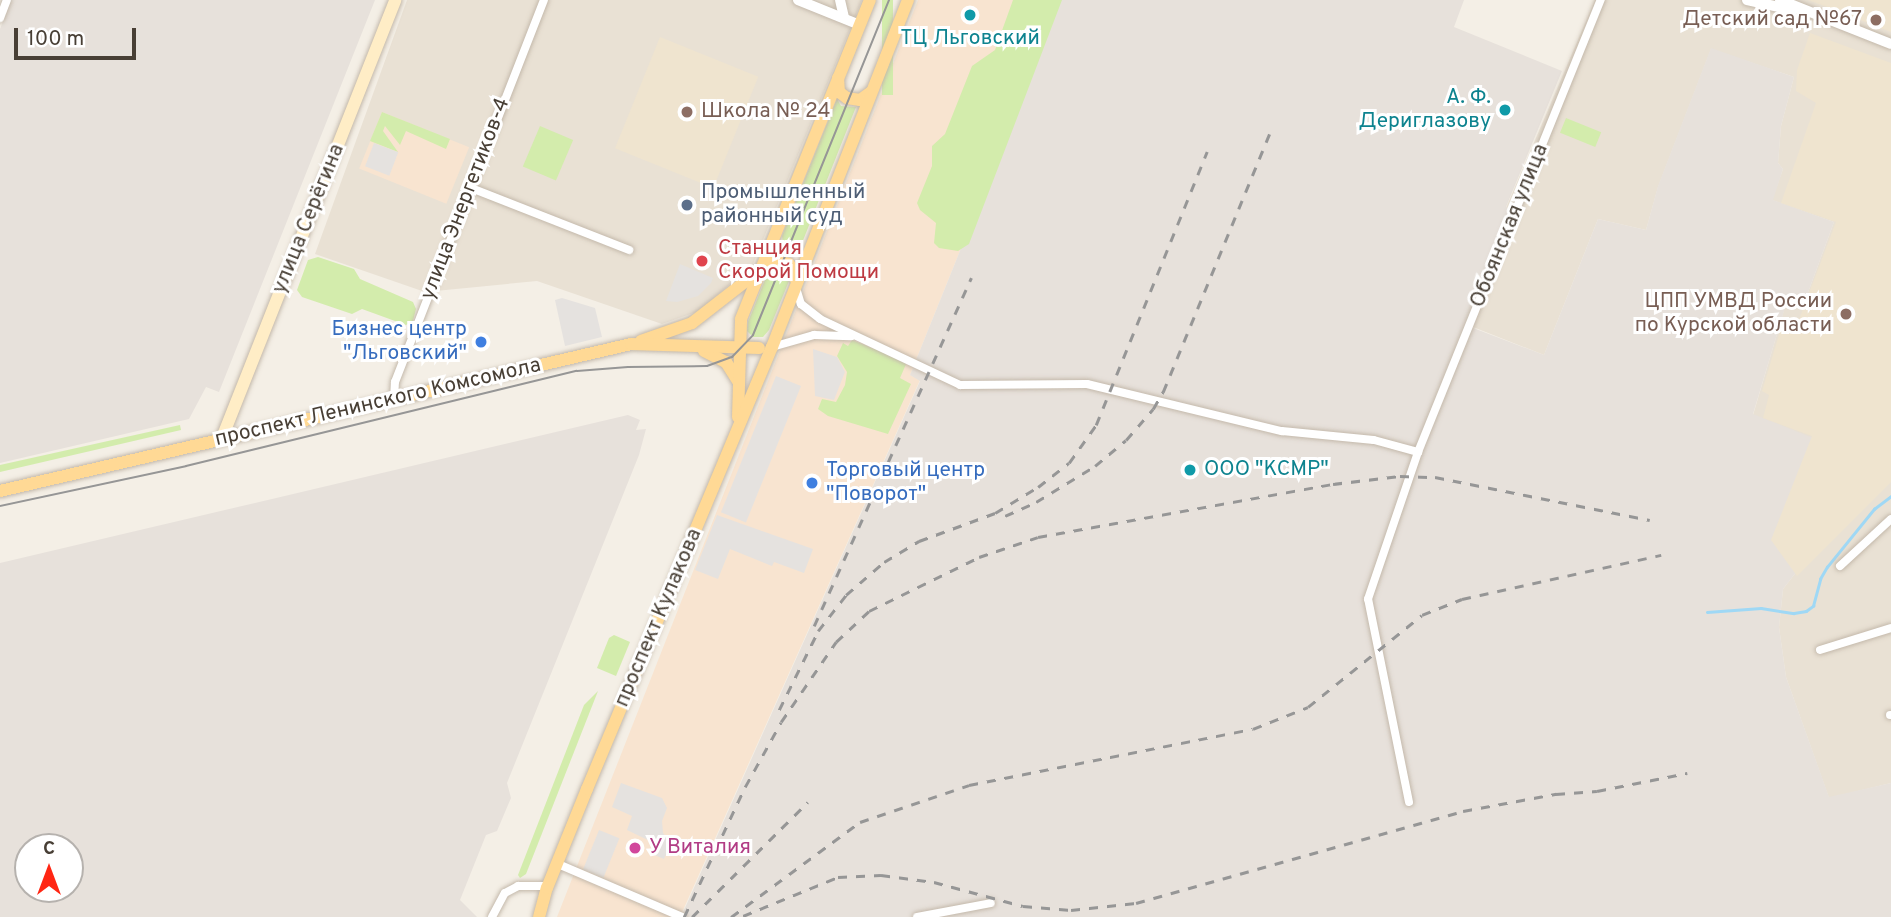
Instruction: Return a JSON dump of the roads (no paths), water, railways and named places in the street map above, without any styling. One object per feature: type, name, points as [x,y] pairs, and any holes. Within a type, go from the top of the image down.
[{"type":"main road","name":"улица Серёгина","points":[[222,438],[395,0]]},
{"type":"main road","points":[[735,435],[740,390],[741,318],[870,0]]},
{"type":"main road","points":[[796,280],[908,0]]},
{"type":"main road","points":[[838,77],[839,92],[847,99],[860,100],[871,91]]},
{"type":"main road","points":[[631,344],[692,323],[773,260],[784,261],[793,268],[796,280]]},
{"type":"main road","name":"проспект Кулакова","points":[[539,917],[548,887],[735,435],[766,348],[796,280]]},
{"type":"main road","points":[[741,318],[743,338],[748,345],[766,348]]},
{"type":"main road","name":"проспект Ленинского Комсомола","points":[[0,491],[631,344],[766,348]]},
{"type":"main road","points":[[676,345],[708,352],[726,362],[740,390]]},
{"type":"main road","name":"проспект Кулакова","points":[[529,917],[548,887]]},
{"type":"street","points":[[0,18],[6,0]]},
{"type":"street","name":"улица Энергетиков-4","points":[[394,400],[394,382],[544,0]]},
{"type":"street","points":[[798,0],[860,25]]},
{"type":"street","points":[[840,0],[844,18]]},
{"type":"street","name":"Обоянская улица","points":[[1409,802],[1368,599],[1418,452],[1601,0]]},
{"type":"street","points":[[1747,0],[1813,13]]},
{"type":"street","points":[[1780,0],[1891,44]]},
{"type":"street","points":[[471,188],[629,250]]},
{"type":"street","points":[[796,280],[797,295],[809,312],[960,385],[1087,384],[1157,404],[1282,431],[1374,440],[1418,452]]},
{"type":"street","points":[[766,348],[814,335],[859,338]]},
{"type":"street","points":[[1840,566],[1891,519]]},
{"type":"street","points":[[1820,650],[1891,628]]},
{"type":"street","points":[[558,864],[682,917]]},
{"type":"street","points":[[492,917],[505,893],[518,886],[548,887]]},
{"type":"street","points":[[917,917],[991,902]]},
{"type":"waterway","points":[[1707,612],[1761,608],[1794,613],[1806,611],[1813,606],[1820,579],[1827,567],[1874,509],[1891,496]]},
{"type":"tram line","points":[[0,506],[186,466],[577,371],[707,366],[732,357],[753,335],[889,0]]},
{"type":"railway","points":[[1005,516],[1036,502],[1095,466],[1126,440],[1153,409],[1163,392],[1272,128]]},
{"type":"railway","points":[[779,710],[818,631],[846,595],[884,562],[919,541],[995,513],[1038,487],[1069,463],[1096,425],[1207,152]]},
{"type":"railway","points":[[814,626],[971,278]]},
{"type":"railway","points":[[684,917],[745,787],[781,722],[836,642],[869,611],[979,557],[1038,537],[1333,484],[1400,476],[1435,477],[1650,520]]},
{"type":"railway","points":[[731,917],[860,822],[969,785],[1253,729],[1308,707],[1422,615],[1462,599],[1661,555]]},
{"type":"railway","points":[[743,916],[838,877],[881,875],[934,882],[1023,906],[1071,910],[1136,903],[1463,811],[1556,794],[1597,791],[1687,773]]},
{"type":"railway","points":[[692,917],[808,802]]},
{"type":"place","name":"ТЦ Льговский","points":[[970,15]]},
{"type":"place","name":"Детский сад №67","points":[[1876,20]]},
{"type":"place","name":"А. Ф. Дериглазову","points":[[1505,110]]},
{"type":"place","name":"Школа № 24","points":[[687,112]]},
{"type":"place","name":"Промышленный районный суд","points":[[687,205]]},
{"type":"place","name":"Станция Скорой Помощи","points":[[702,261]]},
{"type":"place","name":"ЦПП УМВД России по Курской области","points":[[1846,314]]},
{"type":"place","name":"Бизнес центр \"Льговский\"","points":[[481,342]]},
{"type":"place","name":"ООО \"КСМР\"","points":[[1190,470]]},
{"type":"place","name":"Торговый центр \"Поворот\"","points":[[812,483]]},
{"type":"place","name":"У Виталия","points":[[635,848]]}]
